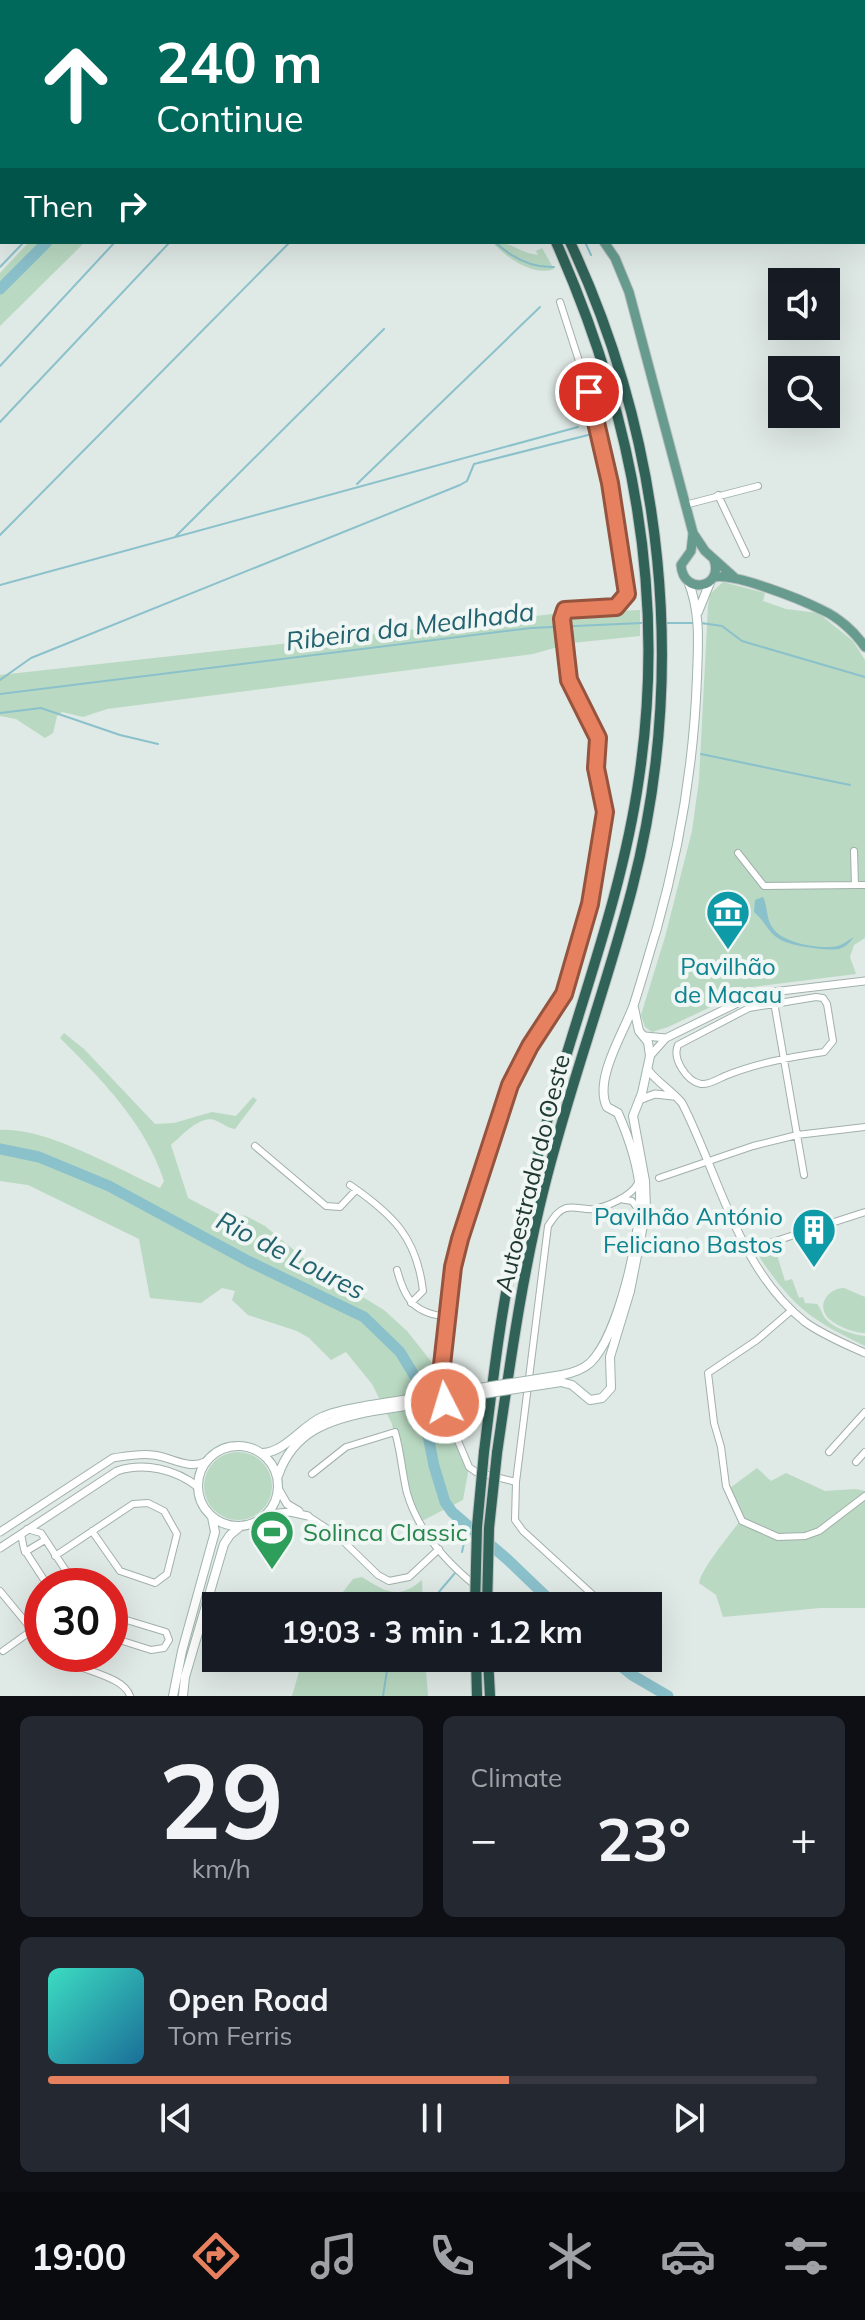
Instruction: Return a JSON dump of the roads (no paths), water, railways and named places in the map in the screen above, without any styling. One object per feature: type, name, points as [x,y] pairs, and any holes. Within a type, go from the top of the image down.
[{"type":"highway","name":"Autoestrada do Oeste","points":[[475,1592],[484,1452],[512,1262],[553,1102],[599,950],[631,829],[647,698],[648,608],[634,484],[611,386],[577,289],[557,244]]},
{"type":"highway","name":"Autoestrada do Oeste","points":[[487,1592],[489,1528],[514,1332],[544,1189],[632,889],[645,826],[660,711],[661,608],[651,505],[633,414],[604,323],[571,244]]},
{"type":"highway","points":[[476,1672],[477,1696]]},
{"type":"highway","points":[[489,1672],[490,1696]]},
{"type":"main road","points":[[605,244],[615,258],[629,292],[693,533],[705,551],[734,577]]},
{"type":"main road","points":[[693,533],[691,551],[681,565],[683,577],[688,581],[699,585],[725,575],[823,610],[848,628],[865,647]]},
{"type":"main road","points":[[691,551],[705,551]]},
{"type":"main road","points":[[698,613],[716,570],[714,560]]},
{"type":"main road","points":[[634,1109],[618,1113],[607,1107],[604,1096],[611,1055],[633,1006],[671,874],[683,813],[695,720],[698,631],[698,613],[688,581]]},
{"type":"main road","points":[[561,1379],[584,1397],[596,1400],[611,1388],[610,1357],[630,1291],[646,1210],[645,1181],[633,1124],[634,1109],[650,1056],[633,1006]]},
{"type":"main road","points":[[621,1036],[627,1032],[642,1034]]},
{"type":"main road","points":[[576,1388],[577,1375],[599,1352],[614,1320],[640,1212],[639,1180],[618,1113]]},
{"type":"main road","points":[[262,1453],[273,1452],[322,1417],[342,1410],[561,1379],[584,1367],[598,1365],[611,1376]]},
{"type":"main road","points":[[278,1477],[290,1451],[310,1431],[343,1416],[372,1408]]},
{"type":"main road","points":[[173,1696],[182,1651],[215,1532],[212,1517],[202,1503],[198,1487],[205,1462],[227,1447],[245,1446],[269,1459],[278,1477],[279,1490],[267,1514],[255,1523],[241,1526],[225,1524],[212,1517]]},
{"type":"main road","points":[[183,1696],[185,1677],[222,1551],[230,1535],[241,1526]]},
{"type":"street","points":[[516,1482],[476,1472],[469,1467],[456,1438],[441,1388],[453,1267],[477,1185],[519,1066],[564,994],[590,904],[605,812],[596,768],[598,738],[569,680],[562,619],[565,610],[616,607],[627,594],[604,454],[589,392],[560,302]]},
{"type":"street","points":[[685,505],[758,486]]},
{"type":"street","points":[[718,495],[746,554]]},
{"type":"street","points":[[854,851],[855,885]]},
{"type":"street","points":[[738,853],[764,886],[865,885]]},
{"type":"street","points":[[650,1056],[666,1038],[756,994],[865,981]]},
{"type":"street","points":[[823,998],[827,1004],[833,1041],[829,1049],[751,1066],[707,1084],[698,1083],[686,1073],[676,1058],[678,1045],[749,1008],[774,1002],[823,998]]},
{"type":"street","points":[[774,1002],[804,1175]]},
{"type":"street","points":[[642,1034],[666,1038]]},
{"type":"street","points":[[648,1070],[658,1084],[678,1098],[748,1250],[771,1285],[792,1310],[821,1332],[865,1353]]},
{"type":"street","points":[[639,1100],[659,1093],[678,1098]]},
{"type":"street","points":[[659,1178],[797,1135],[865,1127]]},
{"type":"street","points":[[255,1146],[326,1206],[340,1207],[353,1187],[398,1223],[418,1265],[423,1291],[411,1303]]},
{"type":"street","points":[[590,1592],[515,1520],[516,1482],[548,1226],[557,1213],[567,1208],[593,1209],[620,1199],[634,1191],[639,1180]]},
{"type":"street","points":[[620,1199],[632,1201],[640,1212]]},
{"type":"street","points":[[748,1250],[865,1212]]},
{"type":"street","points":[[397,1270],[403,1293],[411,1303],[422,1311],[447,1317]]},
{"type":"street","points":[[792,1310],[779,1324],[708,1373],[726,1486],[742,1521],[778,1537],[805,1536],[819,1531],[865,1496]]},
{"type":"street","points":[[829,1452],[865,1412]]},
{"type":"street","points":[[312,1474],[346,1447],[395,1432],[407,1491],[418,1523],[457,1571],[484,1592]]},
{"type":"street","points":[[856,1462],[865,1452]]},
{"type":"street","points":[[0,1532],[113,1458],[135,1454],[153,1455],[189,1465],[205,1462]]},
{"type":"street","points":[[0,1548],[101,1479],[131,1466],[167,1472],[185,1478],[198,1487]]},
{"type":"street","points":[[279,1490],[287,1504],[337,1535],[378,1575],[389,1581],[409,1577],[439,1549]]},
{"type":"street","points":[[55,1556],[92,1531],[133,1504],[148,1503],[164,1511],[177,1534],[167,1574],[155,1583],[120,1571],[92,1531]]},
{"type":"street","points":[[267,1514],[285,1512],[308,1516]]},
{"type":"street","points":[[24,1532],[41,1533],[63,1568]]},
{"type":"street","points":[[24,1532],[20,1540],[36,1568]]},
{"type":"street","points":[[25,1552],[45,1540]]},
{"type":"street","points":[[0,1591],[24,1622]]},
{"type":"street","points":[[128,1620],[166,1632],[169,1640],[164,1648],[151,1650],[128,1643]]},
{"type":"street","points":[[3,1651],[24,1636]]},
{"type":"street","points":[[91,1672],[122,1683],[130,1696]]},
{"type":"water","points":[[763,897],[772,927],[792,941],[831,947],[854,937],[839,949],[809,948],[786,942],[773,934],[754,912],[755,900]]},
{"type":"waterway","points":[[0,267],[22,244]]},
{"type":"waterway","points":[[0,289],[45,244]]},
{"type":"waterway","points":[[0,366],[113,244]]},
{"type":"waterway","points":[[0,422],[168,244]]},
{"type":"waterway","points":[[0,535],[288,244]]},
{"type":"waterway","points":[[498,244],[522,260],[537,266],[554,267]]},
{"type":"waterway","points":[[586,244],[591,255]]},
{"type":"waterway","points":[[357,484],[540,307]]},
{"type":"waterway","points":[[175,537],[384,329]]},
{"type":"waterway","points":[[0,585],[578,427]]},
{"type":"waterway","points":[[0,680],[31,658],[460,485],[467,481],[474,464],[596,433]]},
{"type":"waterway","name":"Ribeira da Mealhada","points":[[0,694],[531,628],[642,623]]},
{"type":"waterway","name":"Ribeira da Mealhada","points":[[665,623],[694,623]]},
{"type":"waterway","name":"Ribeira da Mealhada","points":[[701,623],[722,626],[742,641],[865,677]]},
{"type":"waterway","points":[[0,713],[41,708],[120,735],[158,744]]},
{"type":"waterway","points":[[701,754],[850,785]]},
{"type":"waterway","name":"Rio de Loures","points":[[0,1149],[39,1157],[109,1186],[248,1261],[364,1317],[400,1352],[417,1380],[434,1466],[445,1502],[452,1512],[541,1592]]},
{"type":"waterway","points":[[462,1552],[468,1526]]},
{"type":"waterway","points":[[439,1592],[455,1573]]},
{"type":"waterway","points":[[383,1696],[387,1672]]},
{"type":"waterway","name":"Rio de Loures","points":[[628,1672],[668,1696]]},
{"type":"place","name":"Pavilhão de Macau","points":[[728,951]]},
{"type":"place","name":"Pavilhão António Feliciano Bastos","points":[[814,1269]]},
{"type":"place","name":"Solinca Classic","points":[[272,1571]]}]
